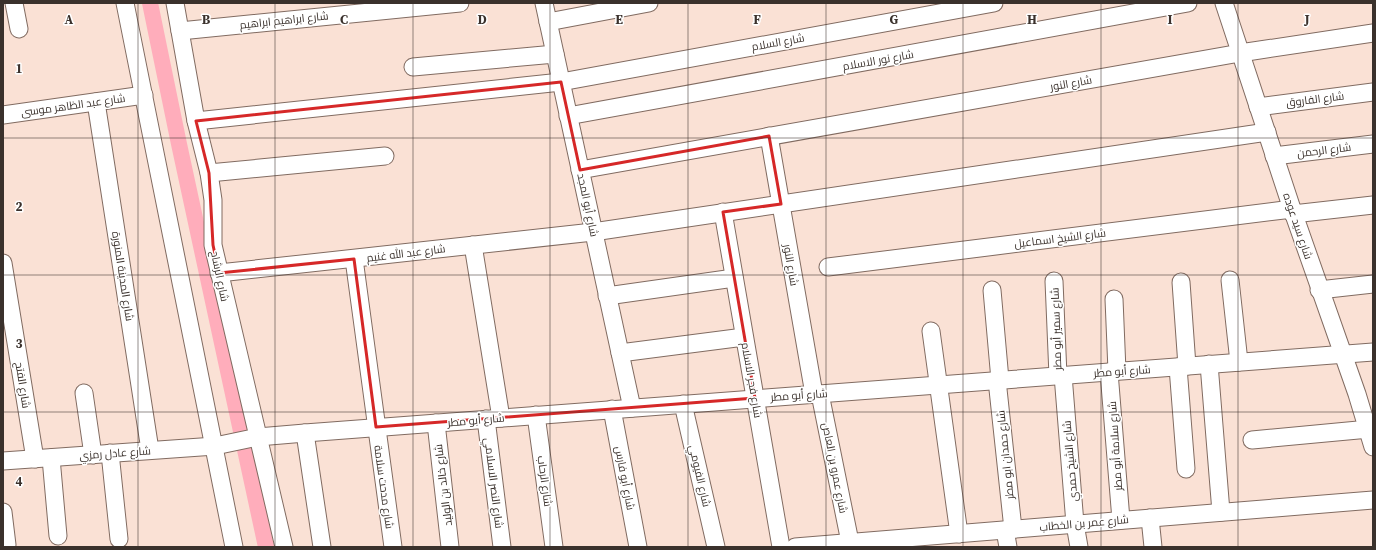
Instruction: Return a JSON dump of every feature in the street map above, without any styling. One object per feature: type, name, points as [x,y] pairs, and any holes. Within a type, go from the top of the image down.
[{"type":"street","points":[[14,3],[19,29]]},
{"type":"street","points":[[125,3],[221,444],[234,547]]},
{"type":"street","name":"شارع الرشاح","points":[[175,3],[196,121],[209,173],[213,200],[213,245],[254,438],[284,547]]},
{"type":"street","name":"شارع ابراهيم ابراهيم","points":[[180,31],[460,3]]},
{"type":"street","name":"شارع أبو المجد","points":[[544,3],[632,408]]},
{"type":"street","points":[[548,22],[649,3]]},
{"type":"street","name":"شارع السلام","points":[[196,121],[561,82],[994,3]]},
{"type":"street","name":"شارع نور الاسلام","points":[[568,116],[1188,3]]},
{"type":"street","name":"شارع سيد عوده","points":[[1224,3],[1341,354],[1369,429],[1373,447]]},
{"type":"street","name":"شارع النور","points":[[580,170],[1240,53],[1373,33]]},
{"type":"street","points":[[413,67],[555,54]]},
{"type":"street","name":"شارع الفاروق","points":[[1258,107],[1373,92]]},
{"type":"street","name":"شارع عبد الظاهر موسى","points":[[3,115],[144,94]]},
{"type":"street","name":"شارع المدينة المنورة","points":[[96,102],[150,450]]},
{"type":"street","name":"شارع عبد الله غنيم","points":[[219,273],[593,232],[1266,132]]},
{"type":"street","name":"شارع النور","points":[[769,136],[817,394]]},
{"type":"street","name":"شارع الرحمن","points":[[1274,156],[1373,144]]},
{"type":"street","points":[[209,173],[385,156]]},
{"type":"street","name":"شارع الشيخ اسماعيل","points":[[828,267],[1293,211],[1373,205]]},
{"type":"street","name":"شارع فجر الاسلام","points":[[723,212],[781,547]]},
{"type":"street","name":"شارع النصر الاسلامي","points":[[474,245],[493,418],[502,547]]},
{"type":"street","name":"شارع مدحت سلامة","points":[[354,259],[393,547]]},
{"type":"street","name":"شارع الفتح","points":[[3,263],[58,536]]},
{"type":"street","points":[[607,296],[734,278]]},
{"type":"street","points":[[1230,280],[1239,362]]},
{"type":"street","name":"شارع سمير أبو مطر","points":[[1054,282],[1060,376]]},
{"type":"street","points":[[1180,282],[1186,470]]},
{"type":"street","points":[[1320,290],[1373,284]]},
{"type":"street","name":"شارع حمدان ابو مطر","points":[[992,290],[1009,530],[1008,547]]},
{"type":"street","name":"شارع سلامة أبو مطر","points":[[1114,299],[1113,372],[1120,520]]},
{"type":"street","points":[[931,331],[959,534]]},
{"type":"street","points":[[620,353],[744,336]]},
{"type":"street","name":"شارع أبو مطر","points":[[221,444],[254,438],[376,427],[1373,352]]},
{"type":"street","points":[[1209,364],[1221,512]]},
{"type":"street","name":"شارع الشيخ حمدي","points":[[1060,376],[1075,524],[1079,547]]},
{"type":"street","points":[[84,393],[101,454],[120,538]]},
{"type":"street","name":"شارع عمرو بن العاص","points":[[817,394],[850,542]]},
{"type":"street","name":"شارع الفيومي","points":[[683,404],[716,547]]},
{"type":"street","name":"شارع أبو فارس","points":[[612,410],[638,547]]},
{"type":"street","name":"شارع الرحاب","points":[[536,415],[554,547]]},
{"type":"street","name":"شارع خالد بن الوليد","points":[[436,423],[450,547]]},
{"type":"street","points":[[1252,440],[1369,429]]},
{"type":"street","points":[[305,433],[322,547]]},
{"type":"street","name":"شارع عادل رمزي","points":[[3,462],[221,444]]},
{"type":"street","name":"شارع عمر بن الخطاب","points":[[795,547],[824,546],[850,542],[882,543],[940,541],[959,534],[1373,500]]},
{"type":"street","points":[[3,512],[7,544]]},
{"type":"street","points":[[1150,518],[1153,547]]},
{"type":"highlighted area","points":[[561,82],[580,170],[769,136],[781,204],[723,212],[755,398],[376,427],[354,259],[219,273],[213,245],[209,173],[196,121]]},
{"type":"waterway","points":[[150,3],[266,547]]}]
